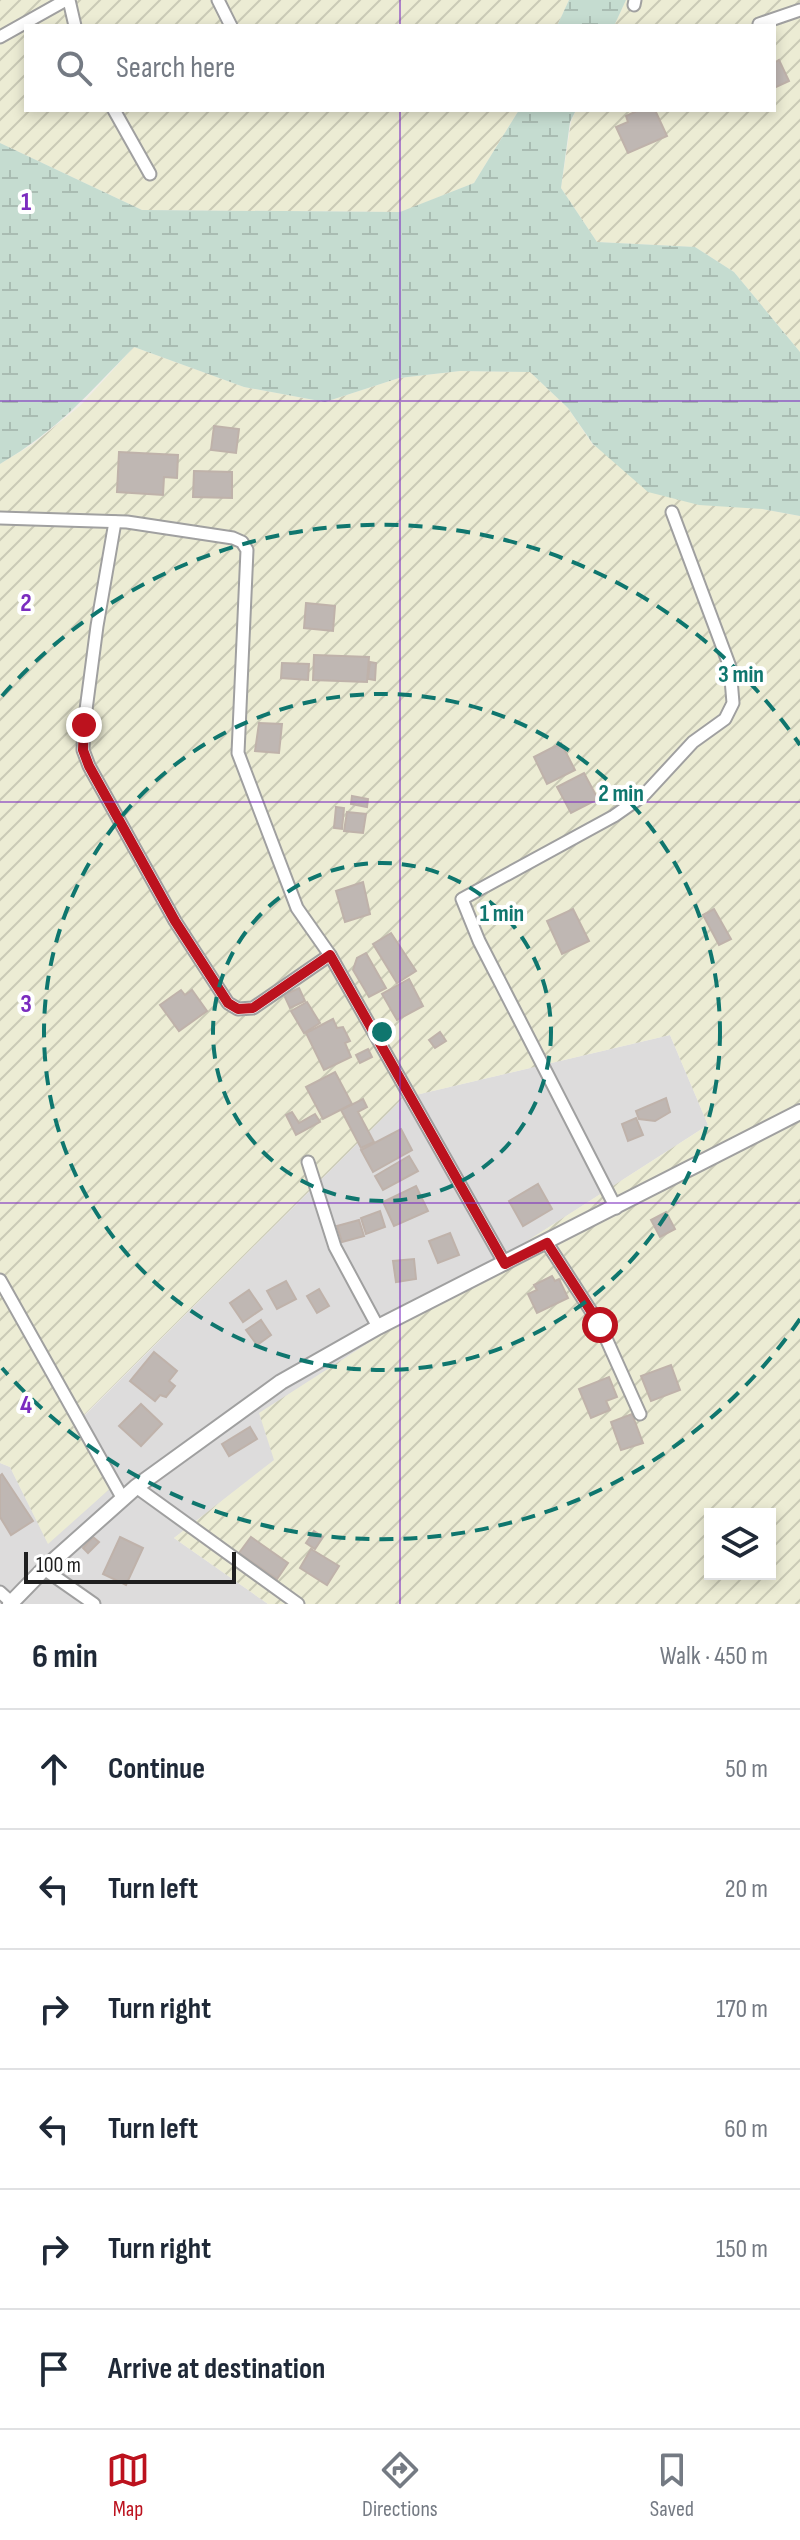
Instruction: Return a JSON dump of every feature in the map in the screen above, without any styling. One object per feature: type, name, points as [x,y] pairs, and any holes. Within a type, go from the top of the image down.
[{"type":"street","points":[[0,37],[68,0],[74,24]]},
{"type":"street","points":[[218,0],[230,24]]},
{"type":"street","points":[[759,24],[800,10]]},
{"type":"street","points":[[115,112],[150,174]]},
{"type":"street","points":[[616,1208],[479,941],[462,899],[614,816],[644,795],[693,742],[725,719],[733,703],[730,667],[672,512]]},
{"type":"street","points":[[0,518],[115,522],[233,538],[242,542],[247,550],[238,753],[297,908],[330,955],[505,1264]]},
{"type":"street","points":[[115,522],[84,725],[83,750],[89,766],[175,921],[228,1003],[238,1009],[253,1008],[330,955]]},
{"type":"street","points":[[0,1592],[11,1603],[44,1569],[136,1487],[281,1382],[378,1327],[800,1112]]},
{"type":"street","points":[[308,1162],[335,1247],[378,1327]]},
{"type":"street","points":[[547,1243],[600,1325],[640,1414]]},
{"type":"street","points":[[0,1280],[123,1499]]},
{"type":"street","points":[[136,1487],[298,1604]]},
{"type":"street","points":[[44,1569],[94,1604]]},
{"type":"shaded area","points":[[670,1035],[708,1125],[260,1413],[275,1460],[174,1538],[268,1604],[0,1604],[0,1463],[10,1467],[48,1543],[73,1427],[403,1098]]},
{"type":"green space","points":[[0,0],[569,0],[558,24],[24,24],[24,112],[518,112],[474,183],[401,212],[142,210],[0,143]]},
{"type":"green space","points":[[569,0],[626,0],[615,24],[558,24]]},
{"type":"green space","points":[[626,0],[800,0],[800,352],[734,272],[695,247],[597,242],[561,188],[575,112],[776,112],[776,24],[615,24]]},
{"type":"green space","points":[[518,112],[575,112],[570,122],[561,188],[597,242],[695,247],[734,272],[800,352],[800,516],[762,509],[699,505],[648,492],[593,444],[568,408],[530,372],[460,371],[399,378],[325,402],[244,387],[134,347],[56,424],[0,464],[0,143],[142,210],[400,212],[474,183]]},
{"type":"green space","points":[[134,347],[244,387],[325,402],[399,378],[460,371],[530,372],[568,408],[593,445],[762,509],[800,516],[800,1604],[268,1604],[174,1538],[274,1460],[259,1413],[708,1125],[670,1035],[403,1098],[73,1426],[113,1486],[48,1544],[10,1467],[0,1463],[0,464],[33,444],[81,405]]},
{"type":"building","points":[[779,60],[789,81],[776,87],[776,62]]},
{"type":"building","points":[[635,112],[656,112],[667,136],[628,153],[616,127],[628,122],[626,116]]},
{"type":"building","points":[[214,426],[239,429],[236,453],[211,450]]},
{"type":"building","points":[[119,452],[178,455],[177,478],[164,477],[163,495],[117,492]]},
{"type":"building","points":[[194,471],[232,472],[232,498],[193,497]]},
{"type":"building","points":[[306,603],[335,606],[333,631],[304,628]]},
{"type":"building","points":[[314,655],[369,657],[367,682],[313,680]]},
{"type":"building","points":[[370,662],[376,663],[375,680],[368,679]]},
{"type":"building","points":[[282,663],[309,664],[308,680],[281,678]]},
{"type":"building","points":[[259,723],[282,724],[279,753],[255,751]]},
{"type":"building","points":[[561,743],[575,770],[547,784],[534,757]]},
{"type":"building","points":[[584,773],[598,799],[571,813],[557,787]]},
{"type":"building","points":[[352,796],[368,799],[367,807],[351,804]]},
{"type":"building","points":[[336,807],[344,808],[342,829],[334,828]]},
{"type":"building","points":[[347,812],[366,814],[363,833],[344,831]]},
{"type":"building","points":[[363,882],[370,914],[345,922],[336,891]]},
{"type":"building","points":[[573,909],[589,941],[562,954],[547,921]]},
{"type":"building","points":[[714,909],[731,939],[719,945],[703,915]]},
{"type":"building","points":[[391,933],[416,971],[397,983],[373,944]]},
{"type":"building","points":[[366,953],[386,988],[369,997],[353,970],[357,958]]},
{"type":"building","points":[[409,979],[423,1006],[397,1020],[382,994]]},
{"type":"building","points":[[299,988],[305,1001],[290,1008],[284,995]]},
{"type":"building","points":[[181,990],[185,995],[192,990],[207,1011],[179,1031],[160,1005]]},
{"type":"building","points":[[307,1002],[320,1023],[304,1033],[291,1011]]},
{"type":"building","points":[[333,1019],[337,1028],[343,1027],[350,1041],[345,1043],[351,1057],[324,1070],[306,1033]]},
{"type":"building","points":[[440,1032],[446,1041],[435,1048],[429,1040]]},
{"type":"building","points":[[368,1049],[372,1057],[360,1063],[356,1055]]},
{"type":"building","points":[[335,1072],[352,1104],[323,1119],[306,1087]]},
{"type":"building","points":[[666,1098],[670,1112],[655,1121],[639,1119],[636,1111]]},
{"type":"building","points":[[363,1099],[367,1107],[358,1112],[374,1142],[361,1148],[341,1110]]},
{"type":"building","points":[[292,1112],[299,1123],[315,1114],[320,1122],[296,1135],[286,1115]]},
{"type":"building","points":[[636,1118],[643,1135],[628,1141],[622,1124]]},
{"type":"building","points":[[401,1129],[412,1150],[373,1172],[361,1150]]},
{"type":"building","points":[[409,1156],[418,1171],[383,1190],[375,1176]]},
{"type":"building","points":[[538,1184],[552,1209],[523,1226],[509,1201]]},
{"type":"building","points":[[416,1186],[428,1211],[394,1226],[383,1202]]},
{"type":"building","points":[[380,1211],[385,1227],[366,1234],[361,1218]]},
{"type":"building","points":[[666,1212],[675,1229],[660,1237],[651,1220]]},
{"type":"building","points":[[359,1220],[364,1236],[342,1242],[337,1226]]},
{"type":"building","points":[[450,1233],[459,1255],[438,1263],[429,1241]]},
{"type":"building","points":[[414,1259],[416,1279],[396,1282],[393,1261]]},
{"type":"building","points":[[552,1276],[555,1281],[559,1279],[568,1298],[537,1313],[528,1294],[537,1290],[534,1285]]},
{"type":"building","points":[[286,1281],[296,1299],[277,1309],[267,1291]]},
{"type":"building","points":[[319,1289],[329,1306],[317,1313],[307,1296]]},
{"type":"building","points":[[249,1290],[262,1309],[243,1322],[230,1303]]},
{"type":"building","points":[[261,1320],[271,1335],[257,1345],[246,1330]]},
{"type":"building","points":[[154,1352],[177,1371],[169,1381],[175,1386],[166,1397],[160,1395],[155,1401],[130,1381]]},
{"type":"building","points":[[671,1365],[680,1390],[651,1401],[641,1376]]},
{"type":"building","points":[[609,1377],[617,1397],[606,1401],[610,1410],[591,1418],[579,1389]]},
{"type":"building","points":[[141,1404],[162,1424],[141,1446],[119,1426]]},
{"type":"building","points":[[632,1414],[643,1443],[621,1450],[611,1422]]},
{"type":"building","points":[[250,1427],[257,1439],[229,1456],[222,1444]]},
{"type":"building","points":[[2,1474],[33,1521],[11,1535],[0,1517]]},
{"type":"building","points":[[314,1531],[323,1537],[315,1549],[306,1543]]},
{"type":"building","points":[[93,1537],[99,1542],[88,1553],[83,1548]]},
{"type":"building","points":[[120,1537],[143,1548],[126,1585],[103,1574]]},
{"type":"building","points":[[251,1537],[288,1563],[277,1579],[239,1553]]},
{"type":"building","points":[[311,1549],[339,1566],[327,1585],[300,1568]]},
{"type":"route","points":[[84,725],[83,750],[89,766],[175,921],[228,1003],[238,1009],[253,1008],[330,955],[505,1264],[547,1243],[600,1325]]}]
